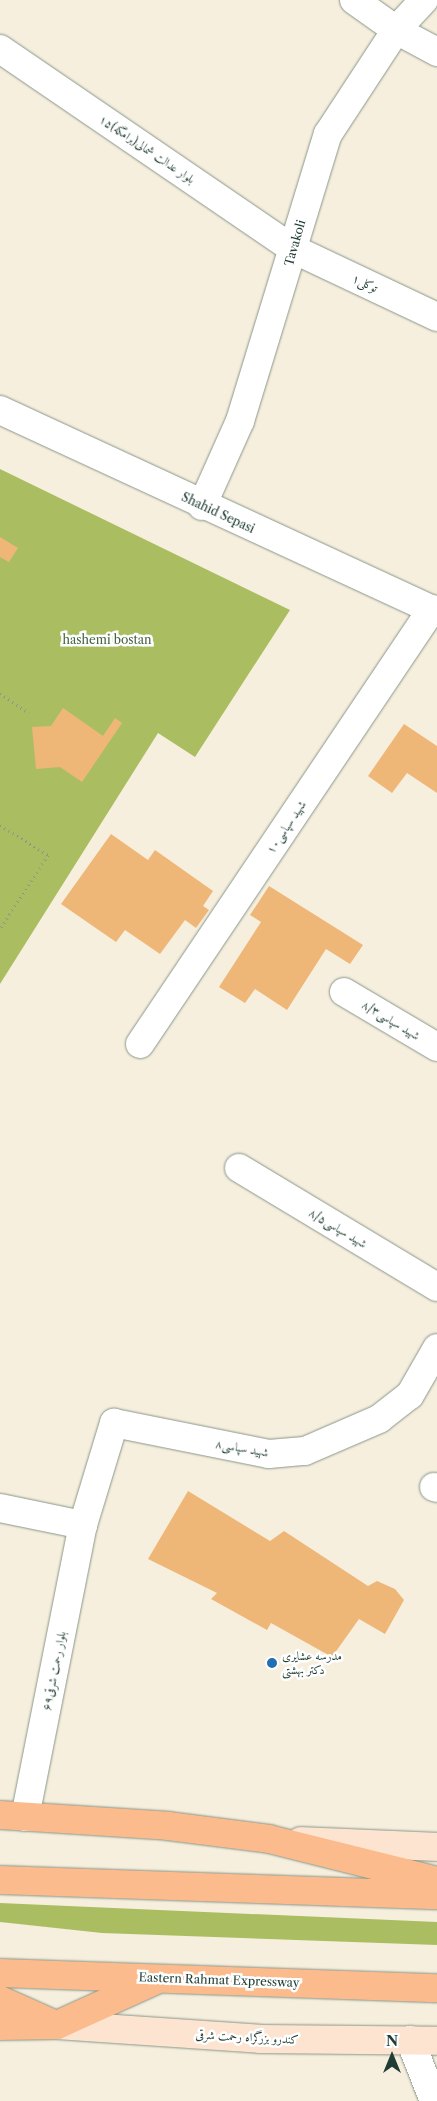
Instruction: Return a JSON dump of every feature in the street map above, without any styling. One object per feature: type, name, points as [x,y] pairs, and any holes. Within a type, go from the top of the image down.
[{"type":"highway","points":[[12,1816],[269,1839],[437,1881]]},
{"type":"highway","points":[[0,1880],[437,1895]]},
{"type":"highway","name":"Eastern Rahmat Expressway","points":[[0,1973],[437,1988]]},
{"type":"highway","points":[[0,2026],[57,2025],[161,1978]]},
{"type":"highway","points":[[0,2000],[57,2025]]},
{"type":"main road","points":[[269,1839],[437,1847]]},
{"type":"main road","name":"کندرو بزرگراه رحمت شرقی","points":[[57,2025],[260,2039],[437,2041]]},
{"type":"street","points":[[354,0],[396,30],[437,52]]},
{"type":"street","name":"Tavakoli","points":[[202,506],[240,421],[328,134],[396,30],[424,0]]},
{"type":"street","name":"۱۵بلوار عدالت شمالی(برامگه)","points":[[0,49],[294,249]]},
{"type":"street","name":"توکلی۱","points":[[294,249],[437,317]]},
{"type":"street","name":"Shahid Sepasi","points":[[0,410],[202,506],[434,611]]},
{"type":"street","name":"شهید سپاسی۱۰","points":[[140,1044],[434,611]]},
{"type":"street","name":"شهید سپاسی۸/۳","points":[[344,992],[437,1048]]},
{"type":"street","name":"شهید سپاسی۸/۵","points":[[239,1168],[437,1287]]},
{"type":"street","name":"شهید سپاسی۸","points":[[84,1525],[114,1423],[269,1454],[305,1451],[379,1419],[410,1395],[437,1348]]},
{"type":"street","points":[[0,1508],[84,1525]]},
{"type":"street","name":"بلوار رحمت شرقی۶۹","points":[[12,1816],[84,1525]]},
{"type":"street","points":[[410,2040],[434,2101]]},
{"type":"path","points":[[0,693],[29,713]]},
{"type":"path","points":[[0,825],[48,855],[0,929]]},
{"type":"green space","name":"hashemi bostan","points":[[0,469],[290,610],[195,757],[158,733],[0,984]]},
{"type":"green space","points":[[0,1903],[437,1922],[437,1945],[102,1933],[0,1922]]},
{"type":"building","points":[[0,537],[18,548],[9,562],[0,557]]},
{"type":"building","points":[[63,708],[103,736],[115,718],[122,723],[82,782],[60,767],[36,769],[32,727],[51,726]]},
{"type":"building","points":[[404,724],[437,746],[437,793],[407,773],[392,793],[368,776]]},
{"type":"building","points":[[111,834],[148,860],[155,850],[213,891],[203,906],[209,910],[196,928],[185,920],[160,954],[125,930],[116,942],[61,904]]},
{"type":"building","points":[[269,886],[363,945],[350,964],[326,949],[287,1010],[255,989],[245,1003],[219,987],[261,922],[250,915]]},
{"type":"building","points":[[188,1491],[270,1541],[284,1531],[368,1586],[377,1581],[395,1589],[404,1600],[385,1634],[359,1619],[332,1657],[271,1623],[267,1630],[211,1599],[217,1593],[148,1559]]},
{"type":"place","name":"مدرسه عشایری دکتر بهشتی","points":[[272,1663]]}]
